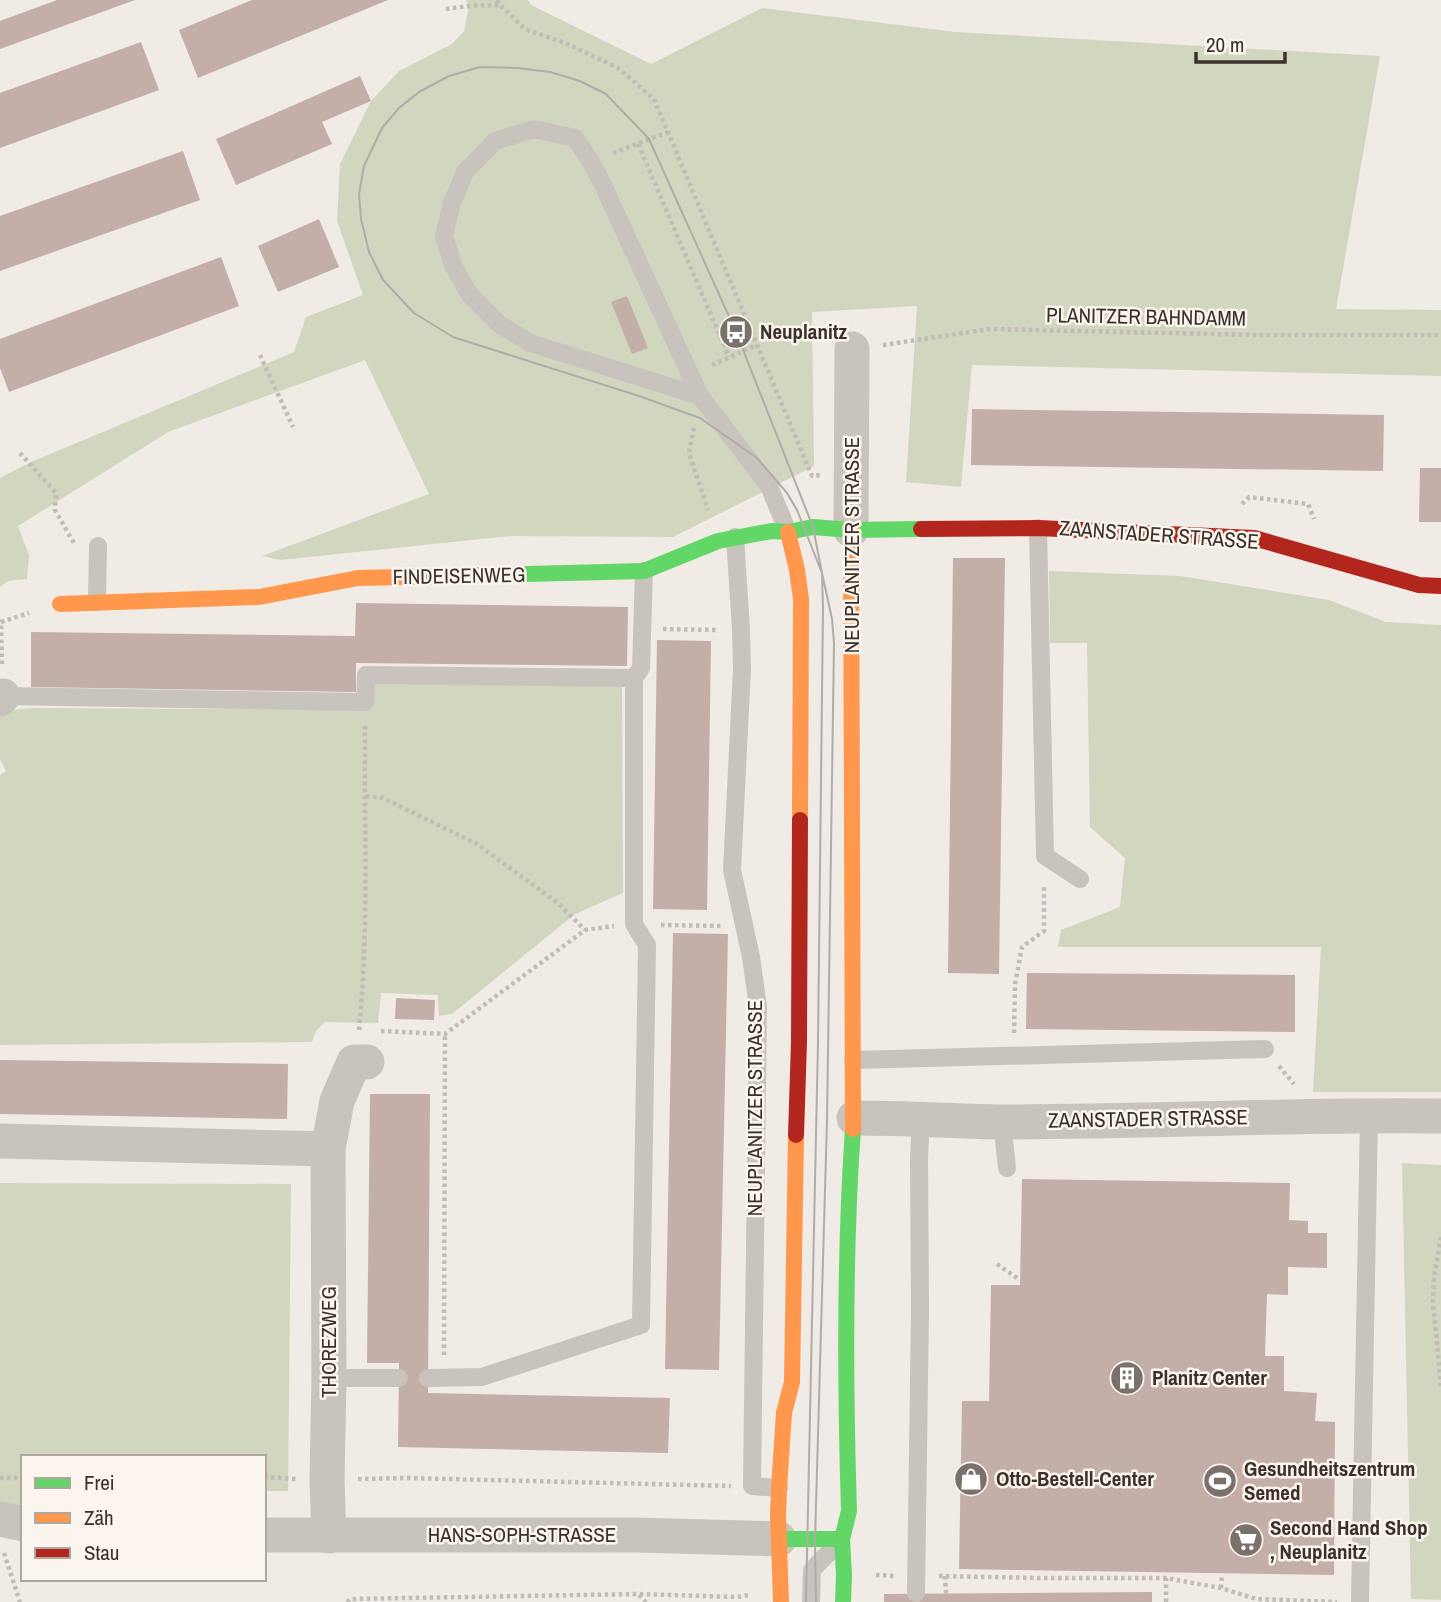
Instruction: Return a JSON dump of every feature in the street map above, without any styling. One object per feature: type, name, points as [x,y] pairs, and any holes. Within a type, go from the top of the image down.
[{"type":"street","name":"NEUPLANITZER STRASSE","points":[[843,1602],[842,1539],[849,1511],[847,1119],[853,1060],[852,349]]},
{"type":"street","name":"FINDEISENWEG","points":[[60,604],[259,597],[358,578],[644,571],[726,539],[813,527],[851,530]]},
{"type":"street","name":"ZAANSTADER STRASSE","points":[[851,530],[1038,528],[1254,538],[1419,585],[1441,586]]},
{"type":"street","name":"NEUPLANITZER STRASSE","points":[[781,1602],[779,1488],[783,1413],[792,1382],[799,1029],[801,599],[788,532]]},
{"type":"street","name":"THOREZWEG","points":[[329,1536],[328,1149],[337,1101],[360,1051]]},
{"type":"street","name":"ZAANSTADER STRASSE","points":[[847,1119],[921,1118],[1002,1122],[1441,1116]]},
{"type":"street","name":"NEUPLANITZER STRASSE","points":[[796,1120],[816,1120]]},
{"type":"street","points":[[0,1141],[328,1149]]},
{"type":"street","name":"HANS-SOPH-STRASSE","points":[[266,1535],[637,1535],[779,1539]]},
{"type":"street","points":[[779,1539],[842,1539]]},
{"type":"lane","points":[[700,396],[530,343],[499,324],[469,294],[454,267],[444,236],[452,203],[465,172],[495,141],[534,129],[575,138],[591,162],[700,396],[768,486],[788,532]]},
{"type":"lane","name":"ZAANSTADER STRASSE","points":[[1038,528],[1045,856]]},
{"type":"lane","name":"NEUPLANITZER STRASSE","points":[[726,539],[741,630],[742,669],[732,870],[751,957],[758,1006],[752,1486]]},
{"type":"lane","points":[[97,602],[98,546]]},
{"type":"lane","points":[[436,1378],[482,1377],[642,1325],[647,945],[634,924],[634,678],[640,667],[644,571]]},
{"type":"lane","points":[[2,697],[365,702],[366,674],[634,678]]},
{"type":"lane","points":[[1045,856],[1080,879]]},
{"type":"lane","points":[[853,1060],[1265,1049]]},
{"type":"lane","points":[[1360,1602],[1369,1115]]},
{"type":"lane","points":[[916,1598],[921,1118]]},
{"type":"lane","points":[[1002,1122],[1007,1168]]},
{"type":"lane","points":[[329,1378],[399,1378]]},
{"type":"lane","points":[[752,1486],[779,1488]]},
{"type":"lane","points":[[779,1539],[811,1570]]},
{"type":"lane","points":[[811,1602],[811,1570],[842,1539]]},
{"type":"path","points":[[446,9],[499,2],[525,29],[570,45],[618,68],[654,99],[812,476],[852,472]]},
{"type":"path","points":[[591,162],[668,132]]},
{"type":"path","points":[[638,144],[729,357]]},
{"type":"path","name":"PLANITZER BAHNDAMM","points":[[852,349],[990,329],[1256,335],[1441,335]]},
{"type":"path","points":[[711,365],[757,345]]},
{"type":"path","points":[[260,355],[293,428]]},
{"type":"path","points":[[20,453],[56,494]]},
{"type":"path","points":[[689,453],[726,539]]},
{"type":"path","points":[[641,629],[741,630]]},
{"type":"path","points":[[365,702],[364,977],[360,1051],[445,1034],[585,930],[634,924],[744,927]]},
{"type":"path","points":[[366,796],[383,798],[477,845],[558,903],[585,930]]},
{"type":"path","points":[[1013,1055],[1015,984],[1022,947],[1044,931],[1045,856]]},
{"type":"path","points":[[436,1378],[445,1034]]},
{"type":"path","points":[[1441,1237],[1434,1277],[1433,1303],[1441,1387]]},
{"type":"path","points":[[997,1264],[1020,1280]]},
{"type":"path","points":[[0,1478],[21,1478]]},
{"type":"path","points":[[266,1478],[407,1478],[752,1486]]},
{"type":"path","points":[[9,1532],[20,1602]]},
{"type":"path","points":[[1221,1588],[1222,1574]]},
{"type":"path","points":[[844,1575],[897,1576]]},
{"type":"path","points":[[933,1576],[1166,1578],[1221,1588],[1256,1599],[1338,1602]]},
{"type":"path","points":[[945,1576],[946,1594]]},
{"type":"path","points":[[1166,1578],[1166,1602]]},
{"type":"path","points":[[347,1602],[350,1599],[638,1594],[736,1597],[758,1595]]},
{"type":"path","points":[[638,1594],[646,1602]]},
{"type":"green space","points":[[466,0],[528,0],[531,5],[651,64],[762,8],[955,32],[1380,56],[1336,309],[1441,310],[1441,376],[972,365],[961,487],[906,482],[917,306],[812,312],[814,466],[673,537],[511,536],[280,560],[262,556],[429,494],[365,360],[168,432],[18,526],[29,555],[27,579],[8,581],[0,587],[0,478],[31,462],[294,352],[306,317],[363,295],[337,221],[340,164],[371,101],[399,71],[452,44],[464,31],[469,6]]},
{"type":"green space","points":[[1049,571],[1180,576],[1329,600],[1386,622],[1441,625],[1441,1092],[1313,1092],[1321,947],[1058,947],[1061,930],[1120,907],[1125,858],[1090,827],[1087,643],[1050,643]]},
{"type":"green space","points":[[371,684],[622,685],[623,893],[575,914],[452,1014],[439,1016],[438,995],[381,993],[378,1023],[325,1022],[316,1031],[312,1042],[0,1045],[0,775],[6,771],[0,759],[0,717],[13,710],[33,708],[370,710]]},
{"type":"green space","points":[[1402,1163],[1441,1165],[1441,1600],[1411,1599]]},
{"type":"green space","points":[[0,1183],[291,1184],[288,1491],[266,1491],[266,1455],[21,1455],[21,1509],[0,1505]]},
{"type":"building","points":[[57,0],[135,0],[0,49],[0,21]]},
{"type":"building","points":[[252,0],[388,0],[198,78],[179,30]]},
{"type":"building","points":[[141,42],[159,90],[0,148],[0,93]]},
{"type":"building","points":[[360,76],[371,101],[322,122],[332,144],[236,185],[216,139]]},
{"type":"building","points":[[183,151],[200,200],[0,271],[0,216]]},
{"type":"building","points":[[319,219],[339,267],[278,292],[258,246]]},
{"type":"building","points":[[221,257],[239,306],[9,392],[0,368],[0,339]]},
{"type":"building","points":[[627,296],[648,348],[632,354],[611,302]]},
{"type":"building","points":[[972,409],[1384,415],[1383,471],[971,465]]},
{"type":"building","points":[[1420,468],[1441,468],[1441,522],[1419,522]]},
{"type":"building","points":[[953,558],[1005,558],[999,974],[948,973]]},
{"type":"building","points":[[356,603],[628,607],[627,666],[356,663],[356,692],[31,687],[31,632],[355,636]]},
{"type":"building","points":[[657,640],[711,641],[707,910],[653,909]]},
{"type":"building","points":[[673,933],[728,934],[719,1370],[665,1369]]},
{"type":"building","points":[[1027,973],[1295,975],[1295,1032],[1026,1029]]},
{"type":"building","points":[[396,998],[435,1000],[434,1020],[395,1019]]},
{"type":"building","points":[[0,1060],[288,1064],[287,1119],[0,1114]]},
{"type":"building","points":[[370,1094],[430,1094],[428,1393],[670,1398],[668,1453],[398,1447],[399,1363],[367,1363]]},
{"type":"building","name":"Planitz Center","points":[[1022,1179],[1290,1183],[1289,1220],[1308,1221],[1308,1233],[1327,1233],[1327,1268],[1288,1267],[1288,1295],[1267,1294],[1265,1356],[1284,1356],[1284,1391],[1317,1393],[1315,1421],[1335,1422],[1334,1575],[959,1569],[962,1401],[989,1401],[991,1285],[1020,1285]]},
{"type":"building","points":[[1152,1592],[1152,1602],[884,1602],[884,1594]]},
{"type":"tram line","points":[[806,1602],[818,1042],[823,608],[822,573],[813,527],[736,332],[649,139],[606,94],[580,81],[550,72],[480,67],[449,76],[419,92],[399,108],[382,128],[364,166],[359,194],[361,219],[369,252],[383,280],[414,313],[453,337],[700,418],[757,458],[787,493],[797,510],[822,573],[834,643],[827,1120],[815,1540],[816,1602]]},
{"type":"traffic: fast","points":[[403,577],[644,571],[718,541],[772,531],[788,532],[813,527],[851,530],[921,529]]},
{"type":"traffic: fast","points":[[843,1602],[842,1539],[849,1511],[846,1320],[853,1129]]},
{"type":"traffic: fast","points":[[779,1539],[842,1539]]},
{"type":"traffic: slow","points":[[851,530],[853,1129]]},
{"type":"traffic: slow","points":[[788,532],[801,599],[800,820]]},
{"type":"traffic: slow","points":[[60,604],[259,597],[358,578],[403,577]]},
{"type":"traffic: slow","points":[[781,1602],[778,1515],[784,1413],[792,1382],[796,1135]]},
{"type":"traffic: jam","points":[[921,529],[1038,528],[1254,538],[1419,585],[1441,586]]},
{"type":"traffic: jam","points":[[796,1135],[800,820]]},
{"type":"place","name":"Neuplanitz","points":[[736,332]]},
{"type":"place","name":"Planitz Center","points":[[1127,1378]]},
{"type":"place","name":"Otto-Bestell-Center","points":[[971,1479]]},
{"type":"place","name":"Gesundheitszentrum Semed","points":[[1220,1481]]},
{"type":"place","name":"Second Hand Shop , Neuplanitz","points":[[1246,1540]]}]
